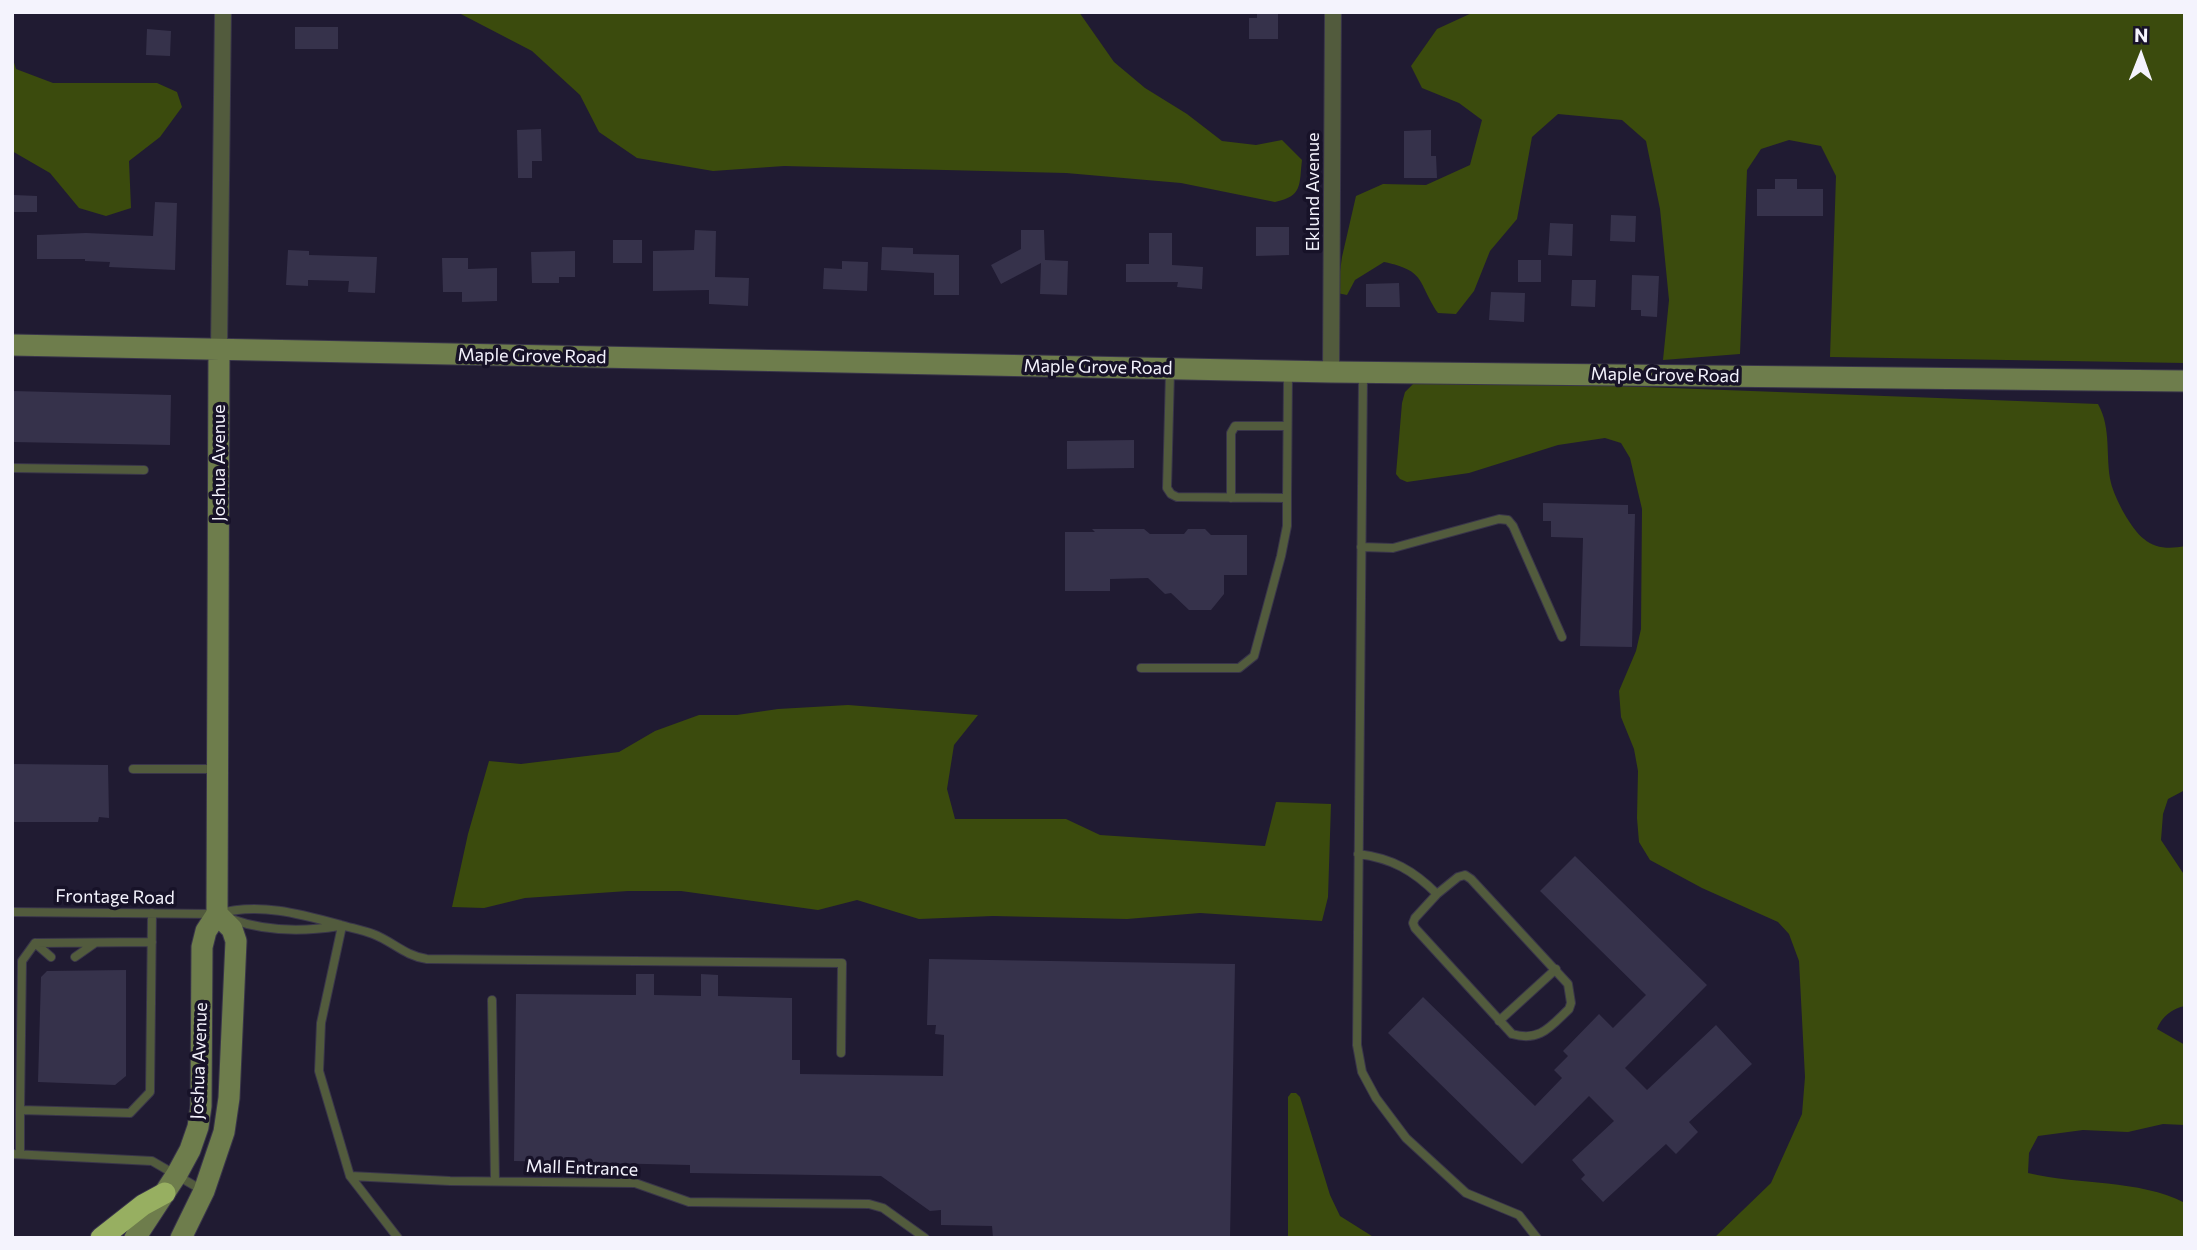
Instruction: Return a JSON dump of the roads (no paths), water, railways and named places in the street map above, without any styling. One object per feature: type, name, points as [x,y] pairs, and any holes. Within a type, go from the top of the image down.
[{"type":"highway","points":[[101,1238],[131,1213],[165,1193]]},
{"type":"street","name":"Joshua Avenue","points":[[135,1238],[190,1150],[200,1114],[202,947],[206,931],[217,914],[223,12]]},
{"type":"street","name":"Eklund Avenue","points":[[1331,372],[1334,12]]},
{"type":"street","name":"Maple Grove Road","points":[[12,345],[1331,372],[2185,381]]},
{"type":"street","name":"Joshua Avenue","points":[[181,1238],[204,1191],[222,1143],[227,1115],[236,969],[235,935],[227,922],[217,914]]},
{"type":"lane","points":[[1170,369],[1167,488],[1171,494],[1177,497],[1287,499]]},
{"type":"lane","points":[[1141,668],[1239,668],[1254,656],[1287,526],[1288,371]]},
{"type":"lane","points":[[1363,372],[1357,1045],[1362,1072],[1376,1098],[1406,1138],[1466,1193],[1519,1215],[1537,1238]]},
{"type":"lane","points":[[1231,498],[1231,433],[1235,426],[1287,426]]},
{"type":"lane","points":[[12,468],[144,470]]},
{"type":"lane","points":[[1361,547],[1393,548],[1499,519],[1508,520],[1562,637]]},
{"type":"lane","points":[[133,769],[219,769]]},
{"type":"lane","points":[[1358,854],[1395,861],[1414,873],[1437,894]]},
{"type":"lane","points":[[1465,876],[1471,879],[1556,970],[1570,990],[1572,1003],[1569,1009],[1544,1032],[1529,1037],[1512,1034],[1413,923],[1437,894],[1458,877],[1465,876]]},
{"type":"lane","name":"Frontage Road","points":[[12,912],[217,914],[241,909],[277,910],[302,913],[342,926]]},
{"type":"lane","points":[[20,1110],[130,1112],[150,1092],[152,914]]},
{"type":"lane","name":"Frontage Road","points":[[217,914],[274,929],[305,931],[342,926]]},
{"type":"lane","points":[[398,1238],[351,1176],[323,1088],[318,1059],[324,1004],[342,926],[374,934],[410,955],[426,959],[842,962],[841,1053]]},
{"type":"lane","points":[[35,943],[152,942]]},
{"type":"lane","points":[[35,943],[22,961],[20,1110],[16,1154],[144,1160],[161,1164],[204,1191]]},
{"type":"lane","points":[[35,943],[51,957]]},
{"type":"lane","points":[[75,957],[95,943]]},
{"type":"lane","points":[[1499,1021],[1556,970]]},
{"type":"lane","points":[[492,1000],[495,1180]]},
{"type":"lane","name":"Mall Entrance","points":[[351,1176],[450,1181],[635,1184],[690,1202],[869,1204],[883,1208],[925,1238]]}]
